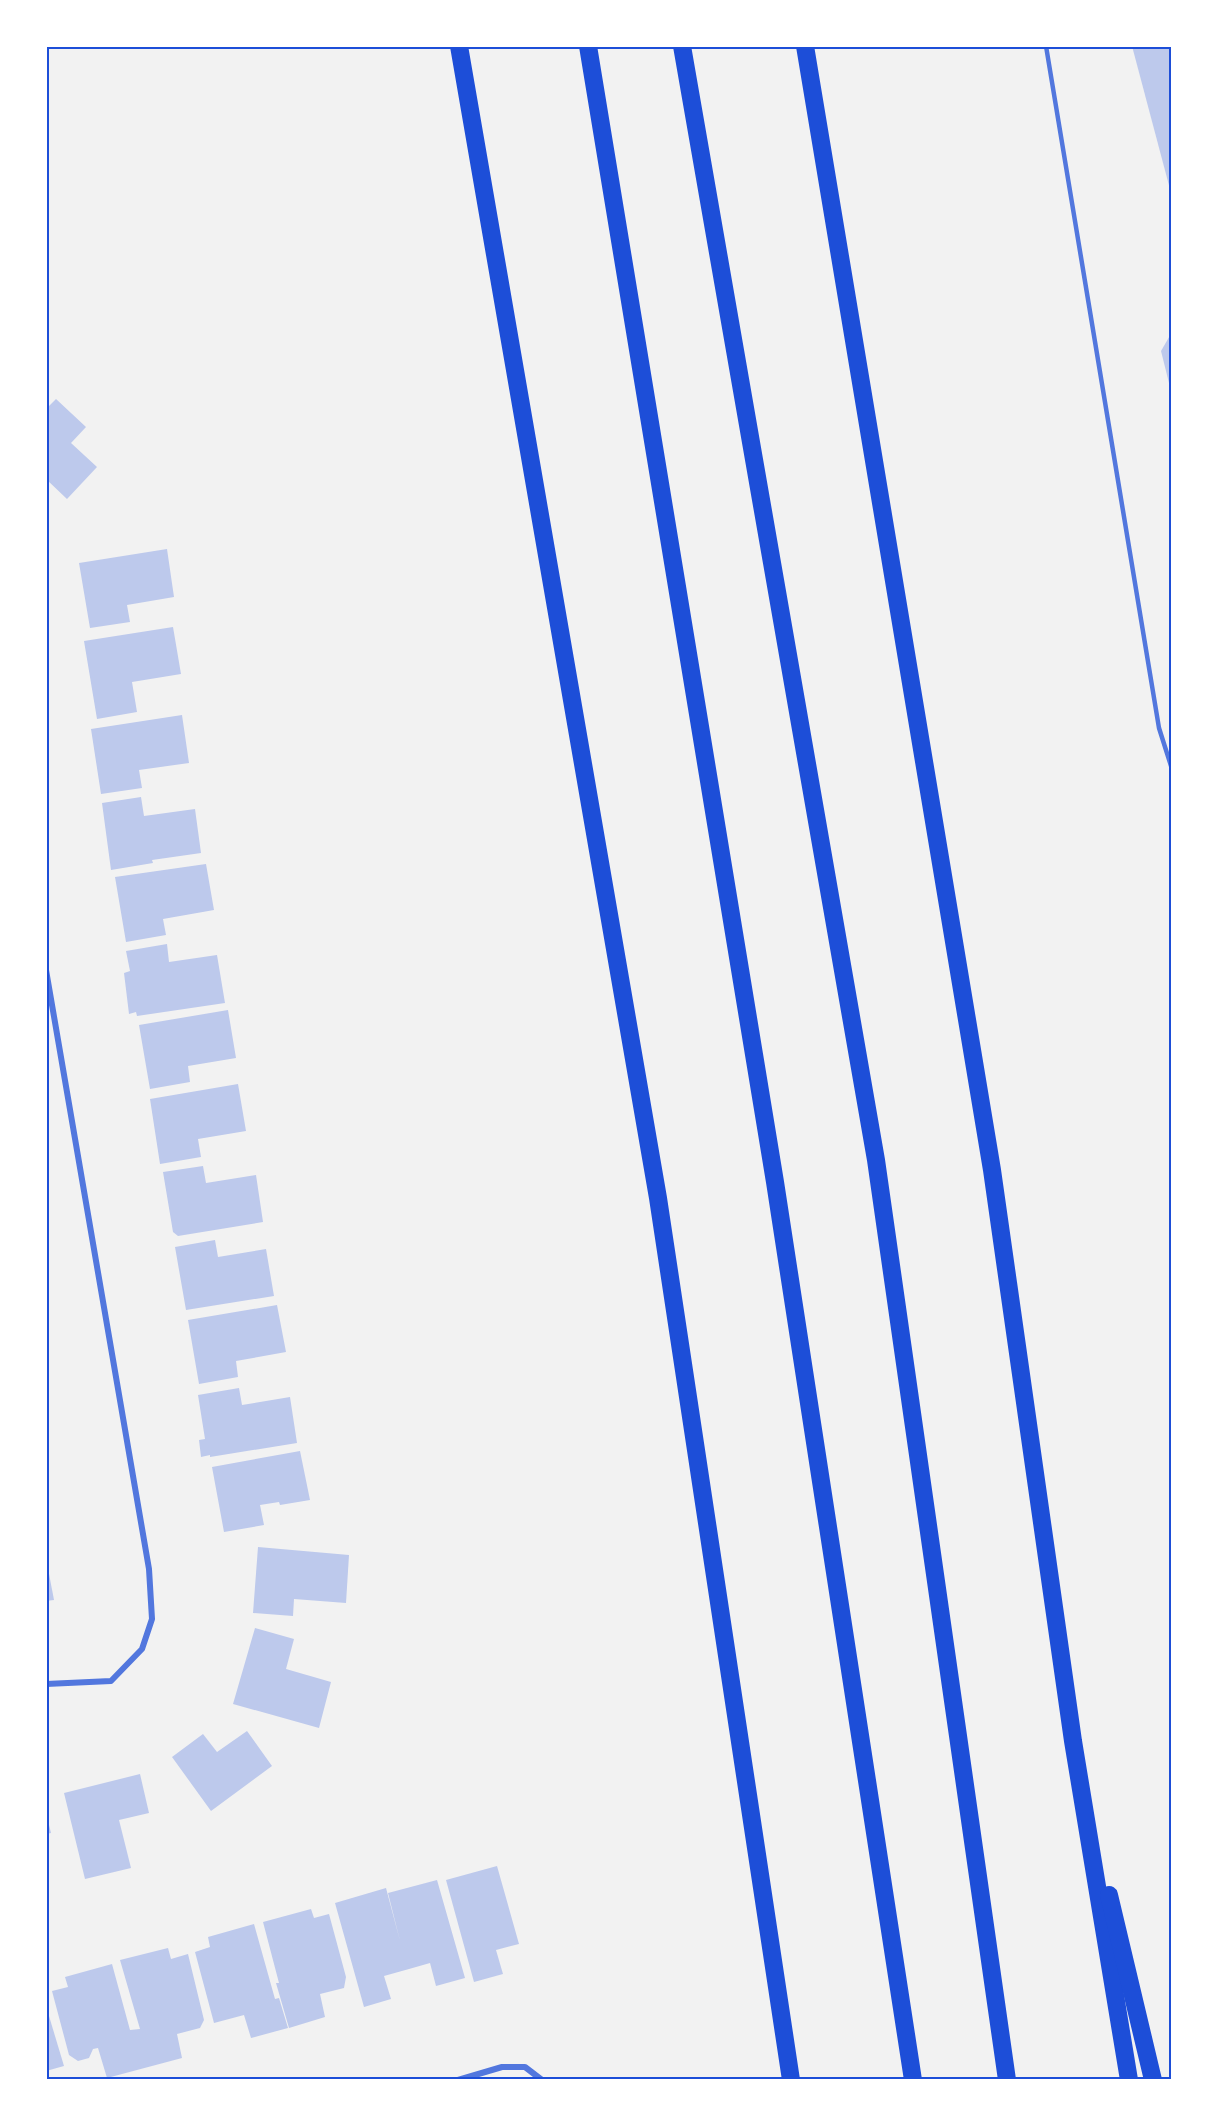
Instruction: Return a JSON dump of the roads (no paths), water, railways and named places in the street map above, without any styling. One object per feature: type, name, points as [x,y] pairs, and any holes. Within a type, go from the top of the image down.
[{"type":"highway","points":[[459,46],[658,1198],[791,2079]]},
{"type":"highway","points":[[588,46],[777,1194],[913,2079]]},
{"type":"highway","points":[[682,46],[876,1160],[1007,2079]]},
{"type":"highway","points":[[805,46],[992,1170],[1073,1741],[1129,2079]]},
{"type":"highway","points":[[1073,1741],[1153,2079]]},
{"type":"street","points":[[46,970],[149,1569],[152,1619],[142,1649],[111,1681],[46,1684]]},
{"type":"street","points":[[458,2079],[502,2067],[525,2067],[542,2079]]},
{"type":"lane","points":[[1046,46],[1160,728],[1172,769]]}]
